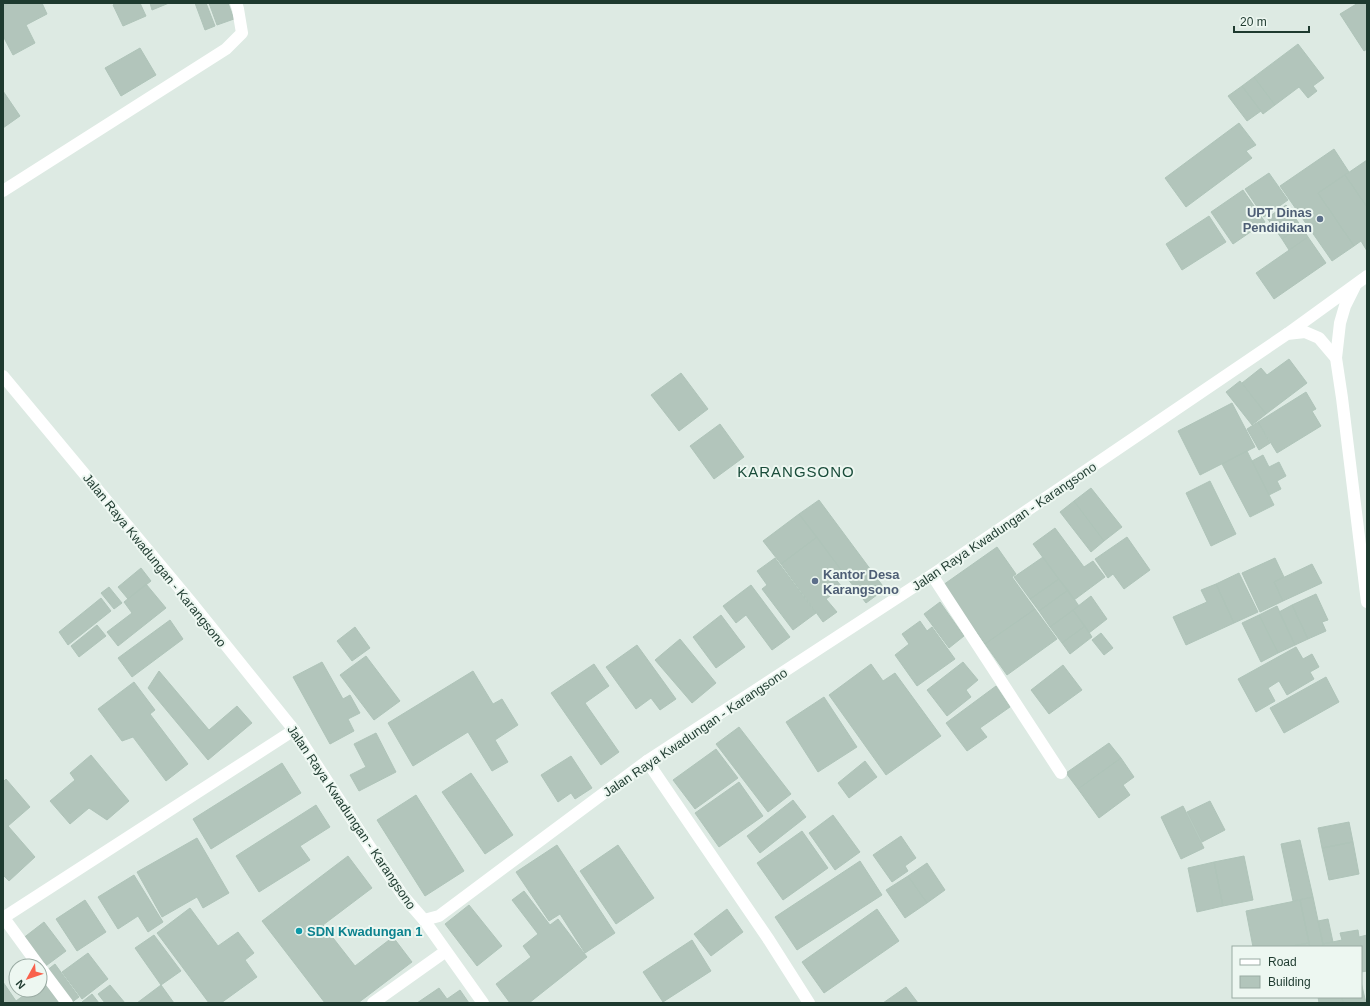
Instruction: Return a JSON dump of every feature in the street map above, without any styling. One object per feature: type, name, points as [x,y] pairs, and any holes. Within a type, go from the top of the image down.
[{"type":"main road","points":[[3,191],[226,49],[242,33],[236,3]]},
{"type":"main road","name":"Jalan Raya Kwadungan - Karangsono","points":[[3,376],[191,602],[294,730],[404,897],[424,920],[439,916],[647,761],[932,575],[1287,334],[1367,276]]},
{"type":"main road","points":[[1356,285],[1345,306],[1340,323],[1336,358],[1367,602]]},
{"type":"main road","points":[[1287,334],[1305,332],[1319,338],[1336,358]]},
{"type":"main road","points":[[932,575],[1061,773]]},
{"type":"main road","points":[[34,958],[3,918],[294,730]]},
{"type":"main road","points":[[647,761],[769,940],[809,1003]]},
{"type":"main road","points":[[424,920],[483,1003]]},
{"type":"main road","points":[[373,1003],[446,950]]},
{"type":"main road","points":[[48,977],[67,1003]]},
{"type":"building","points":[[42,3],[47,14],[26,25],[35,43],[13,55],[3,36],[3,4]]},
{"type":"building","points":[[116,3],[140,3],[146,16],[123,26],[113,5]]},
{"type":"building","points":[[150,3],[169,3],[152,10]]},
{"type":"building","points":[[195,3],[206,3],[215,26],[205,30]]},
{"type":"building","points":[[209,3],[228,3],[234,19],[217,25]]},
{"type":"building","points":[[1358,3],[1367,3],[1367,49],[1364,51],[1340,14]]},
{"type":"building","points":[[1298,44],[1324,78],[1313,86],[1317,91],[1308,98],[1299,87],[1275,105],[1254,77]]},
{"type":"building","points":[[140,48],[156,75],[121,96],[105,68]]},
{"type":"building","points":[[1254,77],[1275,105],[1263,114],[1242,86]]},
{"type":"building","points":[[1242,86],[1261,111],[1247,121],[1228,96]]},
{"type":"building","points":[[3,91],[20,116],[3,128]]},
{"type":"building","points":[[1239,123],[1256,145],[1246,151],[1252,158],[1186,207],[1165,178]]},
{"type":"building","name":"UPT Dinas Pendidikan","points":[[1334,149],[1349,172],[1318,193],[1354,246],[1332,261],[1280,186]]},
{"type":"building","points":[[1367,160],[1367,207],[1345,175]]},
{"type":"building","points":[[1269,173],[1288,200],[1264,217],[1245,189]]},
{"type":"building","points":[[1345,175],[1367,207],[1367,251],[1361,241],[1354,246],[1318,193]]},
{"type":"building","points":[[1243,190],[1265,222],[1233,244],[1211,212]]},
{"type":"building","points":[[1286,205],[1301,226],[1282,239],[1267,218]]},
{"type":"building","points":[[1209,216],[1226,242],[1182,270],[1166,244]]},
{"type":"building","points":[[1301,226],[1308,237],[1289,250],[1282,239]]},
{"type":"building","points":[[1308,237],[1326,263],[1274,299],[1256,273]]},
{"type":"building","points":[[1289,359],[1307,383],[1266,414],[1242,383],[1261,368],[1267,375]]},
{"type":"building","points":[[681,373],[708,409],[679,431],[651,395]]},
{"type":"building","points":[[1240,381],[1266,414],[1252,425],[1226,392]]},
{"type":"building","points":[[1306,392],[1316,409],[1312,411],[1321,426],[1277,453],[1258,422]]},
{"type":"building","points":[[1232,403],[1255,447],[1200,475],[1178,431]]},
{"type":"building","points":[[1258,422],[1270,443],[1259,450],[1247,429]]},
{"type":"building","points":[[720,424],[744,457],[714,479],[690,446]]},
{"type":"building","points":[[1247,451],[1274,505],[1250,517],[1222,464]]},
{"type":"building","points":[[1263,455],[1269,467],[1279,462],[1286,476],[1277,481],[1281,489],[1269,495],[1252,461]]},
{"type":"building","points":[[1210,481],[1236,534],[1211,546],[1186,493]]},
{"type":"building","points":[[1091,488],[1122,527],[1104,541],[1074,501]]},
{"type":"building","points":[[819,500],[885,589],[866,603],[799,514]]},
{"type":"building","points":[[1074,501],[1104,541],[1091,552],[1060,512]]},
{"type":"building","points":[[799,514],[817,537],[781,564],[763,541]]},
{"type":"building","points":[[1055,528],[1084,567],[1093,561],[1105,577],[1074,600],[1033,544]]},
{"type":"building","name":"Kantor Desa Karangsono","points":[[817,537],[841,570],[833,576],[842,587],[826,599],[837,612],[823,622],[781,564]]},
{"type":"building","points":[[1127,537],[1150,570],[1124,589],[1113,574],[1108,578],[1095,559]]},
{"type":"building","points":[[997,547],[1016,574],[1012,577],[1035,609],[985,644],[943,585]]},
{"type":"building","points":[[1043,557],[1059,579],[1030,599],[1014,577]]},
{"type":"building","points":[[775,558],[816,613],[793,630],[762,589],[767,585],[757,571]]},
{"type":"building","points":[[1275,558],[1284,577],[1274,582],[1283,601],[1260,612],[1242,573]]},
{"type":"building","points":[[1312,564],[1322,583],[1283,601],[1274,582]]},
{"type":"building","points":[[141,568],[151,581],[128,599],[118,587]]},
{"type":"building","points":[[1239,573],[1258,612],[1234,623],[1216,584]]},
{"type":"building","points":[[1059,579],[1068,590],[1039,611],[1030,599]]},
{"type":"building","points":[[146,584],[166,608],[118,646],[107,632],[132,613],[124,602]]},
{"type":"building","points":[[1216,584],[1234,623],[1186,645],[1173,617],[1207,602],[1201,590]]},
{"type":"building","points":[[751,585],[790,637],[772,650],[746,615],[736,623],[723,606]]},
{"type":"building","points":[[109,587],[122,603],[114,609],[101,593]]},
{"type":"building","points":[[1068,590],[1079,606],[1050,627],[1039,611]]},
{"type":"building","points":[[1316,594],[1328,620],[1322,622],[1326,631],[1308,639],[1292,605]]},
{"type":"building","points":[[1091,596],[1107,619],[1089,633],[1073,610]]},
{"type":"building","points":[[101,598],[111,611],[68,645],[59,632]]},
{"type":"building","points":[[940,602],[964,636],[949,648],[924,614]]},
{"type":"building","points":[[1292,605],[1308,639],[1295,645],[1279,612]]},
{"type":"building","points":[[1277,606],[1295,645],[1278,653],[1259,615]]},
{"type":"building","points":[[1035,609],[1057,639],[1007,675],[985,644]]},
{"type":"building","points":[[1073,610],[1085,626],[1062,643],[1050,627]]},
{"type":"building","points":[[721,615],[745,647],[716,668],[693,637]]},
{"type":"building","points":[[1259,615],[1278,653],[1261,662],[1242,623]]},
{"type":"building","points":[[170,620],[183,639],[132,677],[118,658]]},
{"type":"building","points":[[920,621],[927,631],[932,627],[955,659],[917,686],[895,655],[909,644],[902,634]]},
{"type":"building","points":[[97,625],[106,636],[79,657],[71,646]]},
{"type":"building","points":[[1085,626],[1092,637],[1070,654],[1062,643]]},
{"type":"building","points":[[355,627],[370,648],[352,661],[337,641]]},
{"type":"building","points":[[1101,633],[1113,648],[1104,655],[1092,640]]},
{"type":"building","points":[[680,639],[716,683],[692,703],[655,660]]},
{"type":"building","points":[[637,645],[676,699],[660,710],[651,698],[636,709],[606,667]]},
{"type":"building","points":[[1296,647],[1303,659],[1312,654],[1319,667],[1310,672],[1314,679],[1287,695],[1279,681],[1268,688],[1275,701],[1256,712],[1238,679]]},
{"type":"building","points":[[366,656],[400,701],[374,720],[340,675]]},
{"type":"building","points":[[322,662],[343,699],[350,695],[360,713],[348,719],[354,731],[330,744],[293,677]]},
{"type":"building","points":[[963,662],[978,680],[966,690],[971,697],[947,716],[927,690]]},
{"type":"building","points":[[594,664],[609,686],[585,703],[619,752],[601,765],[551,693]]},
{"type":"building","points":[[871,664],[883,681],[895,673],[941,736],[886,775],[829,695]]},
{"type":"building","points":[[1063,665],[1082,690],[1049,714],[1031,690]]},
{"type":"building","points":[[159,671],[209,730],[237,706],[252,723],[208,760],[148,688]]},
{"type":"building","points":[[473,671],[493,704],[502,699],[518,725],[495,740],[508,762],[492,771],[468,732],[413,766],[388,723]]},
{"type":"building","points":[[1326,677],[1339,702],[1284,733],[1270,708]]},
{"type":"building","points":[[134,682],[155,710],[150,714],[188,764],[166,781],[133,737],[122,741],[98,709]]},
{"type":"building","points":[[996,686],[1010,707],[980,728],[987,737],[967,751],[946,723]]},
{"type":"building","points":[[824,697],[857,747],[818,772],[786,722]]},
{"type":"building","points":[[739,727],[791,794],[768,812],[716,744]]},
{"type":"building","points":[[376,733],[396,772],[359,791],[350,775],[366,767],[354,744]]},
{"type":"building","points":[[1109,743],[1121,758],[1078,789],[1066,773]]},
{"type":"building","points":[[716,749],[738,778],[695,809],[673,780]]},
{"type":"building","points":[[91,755],[129,801],[107,820],[89,808],[70,824],[50,801],[75,780],[70,773]]},
{"type":"building","points":[[571,756],[592,788],[575,799],[571,793],[558,802],[541,775]]},
{"type":"building","points":[[1121,758],[1134,777],[1123,785],[1130,795],[1099,818],[1078,789]]},
{"type":"building","points":[[865,761],[877,777],[849,798],[838,783]]},
{"type":"building","points":[[282,763],[301,793],[211,849],[193,819]]},
{"type":"building","points":[[471,773],[513,835],[485,854],[442,792]]},
{"type":"building","points":[[6,779],[30,807],[8,826],[35,857],[9,881],[3,875],[3,782]]},
{"type":"building","points":[[739,782],[763,816],[719,847],[695,813]]},
{"type":"building","points":[[416,795],[464,871],[425,896],[377,820]]},
{"type":"building","points":[[793,800],[806,817],[760,853],[747,836]]},
{"type":"building","points":[[1210,801],[1225,830],[1202,842],[1187,812]]},
{"type":"building","points":[[316,805],[330,827],[300,846],[310,860],[259,892],[236,856]]},
{"type":"building","points":[[1183,806],[1204,848],[1181,859],[1161,817]]},
{"type":"building","points":[[833,815],[860,852],[835,870],[809,833]]},
{"type":"building","points":[[1349,822],[1353,842],[1322,848],[1318,828]]},
{"type":"building","points":[[802,831],[828,868],[783,900],[757,863]]},
{"type":"building","points":[[901,836],[916,858],[905,866],[908,871],[892,882],[873,855]]},
{"type":"building","points":[[197,838],[229,893],[203,908],[197,897],[162,917],[137,872]]},
{"type":"building","points":[[1300,840],[1313,897],[1293,901],[1281,844]]},
{"type":"building","points":[[1353,842],[1359,874],[1329,880],[1322,848]]},
{"type":"building","points":[[557,845],[615,933],[585,953],[560,914],[549,921],[516,872]]},
{"type":"building","points":[[618,845],[654,898],[616,924],[580,871]]},
{"type":"building","name":"SDN Kwadungan 1","points":[[348,856],[372,888],[323,925],[355,966],[393,937],[412,962],[358,1003],[325,1003],[262,921]]},
{"type":"building","points":[[1244,856],[1253,900],[1223,906],[1214,862]]},
{"type":"building","points":[[860,861],[882,895],[797,950],[775,917]]},
{"type":"building","points":[[1214,862],[1223,906],[1197,912],[1188,868]]},
{"type":"building","points":[[927,863],[945,890],[927,903],[908,876]]},
{"type":"building","points":[[134,875],[163,922],[148,932],[138,916],[118,929],[98,897]]},
{"type":"building","points":[[908,876],[927,903],[905,918],[886,890]]},
{"type":"building","points":[[524,891],[550,925],[558,919],[587,957],[529,1003],[510,1003],[496,984],[531,957],[523,946],[538,934],[512,900]]},
{"type":"building","points":[[1313,897],[1323,946],[1310,946],[1300,900]]},
{"type":"building","points":[[85,900],[106,932],[77,951],[56,919]]},
{"type":"building","points":[[1300,900],[1309,943],[1292,946],[1253,946],[1246,911]]},
{"type":"building","points":[[469,905],[502,946],[477,966],[445,924]]},
{"type":"building","points":[[190,908],[218,946],[238,932],[254,953],[245,960],[257,977],[221,1003],[209,1003],[157,933]]},
{"type":"building","points":[[727,909],[743,932],[711,956],[694,934]]},
{"type":"building","points":[[877,909],[899,941],[824,993],[802,962]]},
{"type":"building","points":[[1328,919],[1333,942],[1323,944],[1318,921]]},
{"type":"building","points":[[44,922],[66,951],[48,964],[48,958],[36,958],[22,939]]},
{"type":"building","points":[[1358,930],[1359,937],[1367,935],[1367,971],[1362,972],[1362,946],[1323,946],[1323,944],[1342,940],[1340,933]]},
{"type":"building","points":[[154,935],[181,971],[161,985],[135,948]]},
{"type":"building","points":[[692,940],[711,971],[663,1002],[643,972]]},
{"type":"building","points":[[1309,943],[1310,946],[1292,946]]},
{"type":"building","points":[[88,953],[108,979],[82,999],[62,972]]},
{"type":"building","points":[[55,964],[79,997],[71,1003],[48,974],[48,969]]},
{"type":"building","points":[[3,982],[8,989],[8,998],[14,998],[16,1001],[20,998],[48,998],[48,987],[60,1003],[3,1003]]},
{"type":"building","points":[[110,985],[125,1003],[105,1003],[98,994]]},
{"type":"building","points":[[161,985],[174,1003],[137,1003]]},
{"type":"building","points":[[1362,986],[1366,1003],[1343,1003],[1342,998],[1362,998]]},
{"type":"building","points":[[906,987],[918,1003],[883,1003]]},
{"type":"building","points":[[439,988],[447,999],[460,990],[469,1003],[417,1003]]},
{"type":"building","points":[[92,994],[99,1003],[82,1003],[82,1002]]},
{"type":"building","points":[[1318,998],[1342,998],[1343,1003],[1319,1003]]},
{"type":"place","name":"UPT Dinas Pendidikan","points":[[1320,219]]},
{"type":"place","name":"Kantor Desa Karangsono","points":[[815,581]]},
{"type":"place","name":"SDN Kwadungan 1","points":[[299,931]]},
{"type":"district","name":"KARANGSONO","points":[[796,472]]}]
